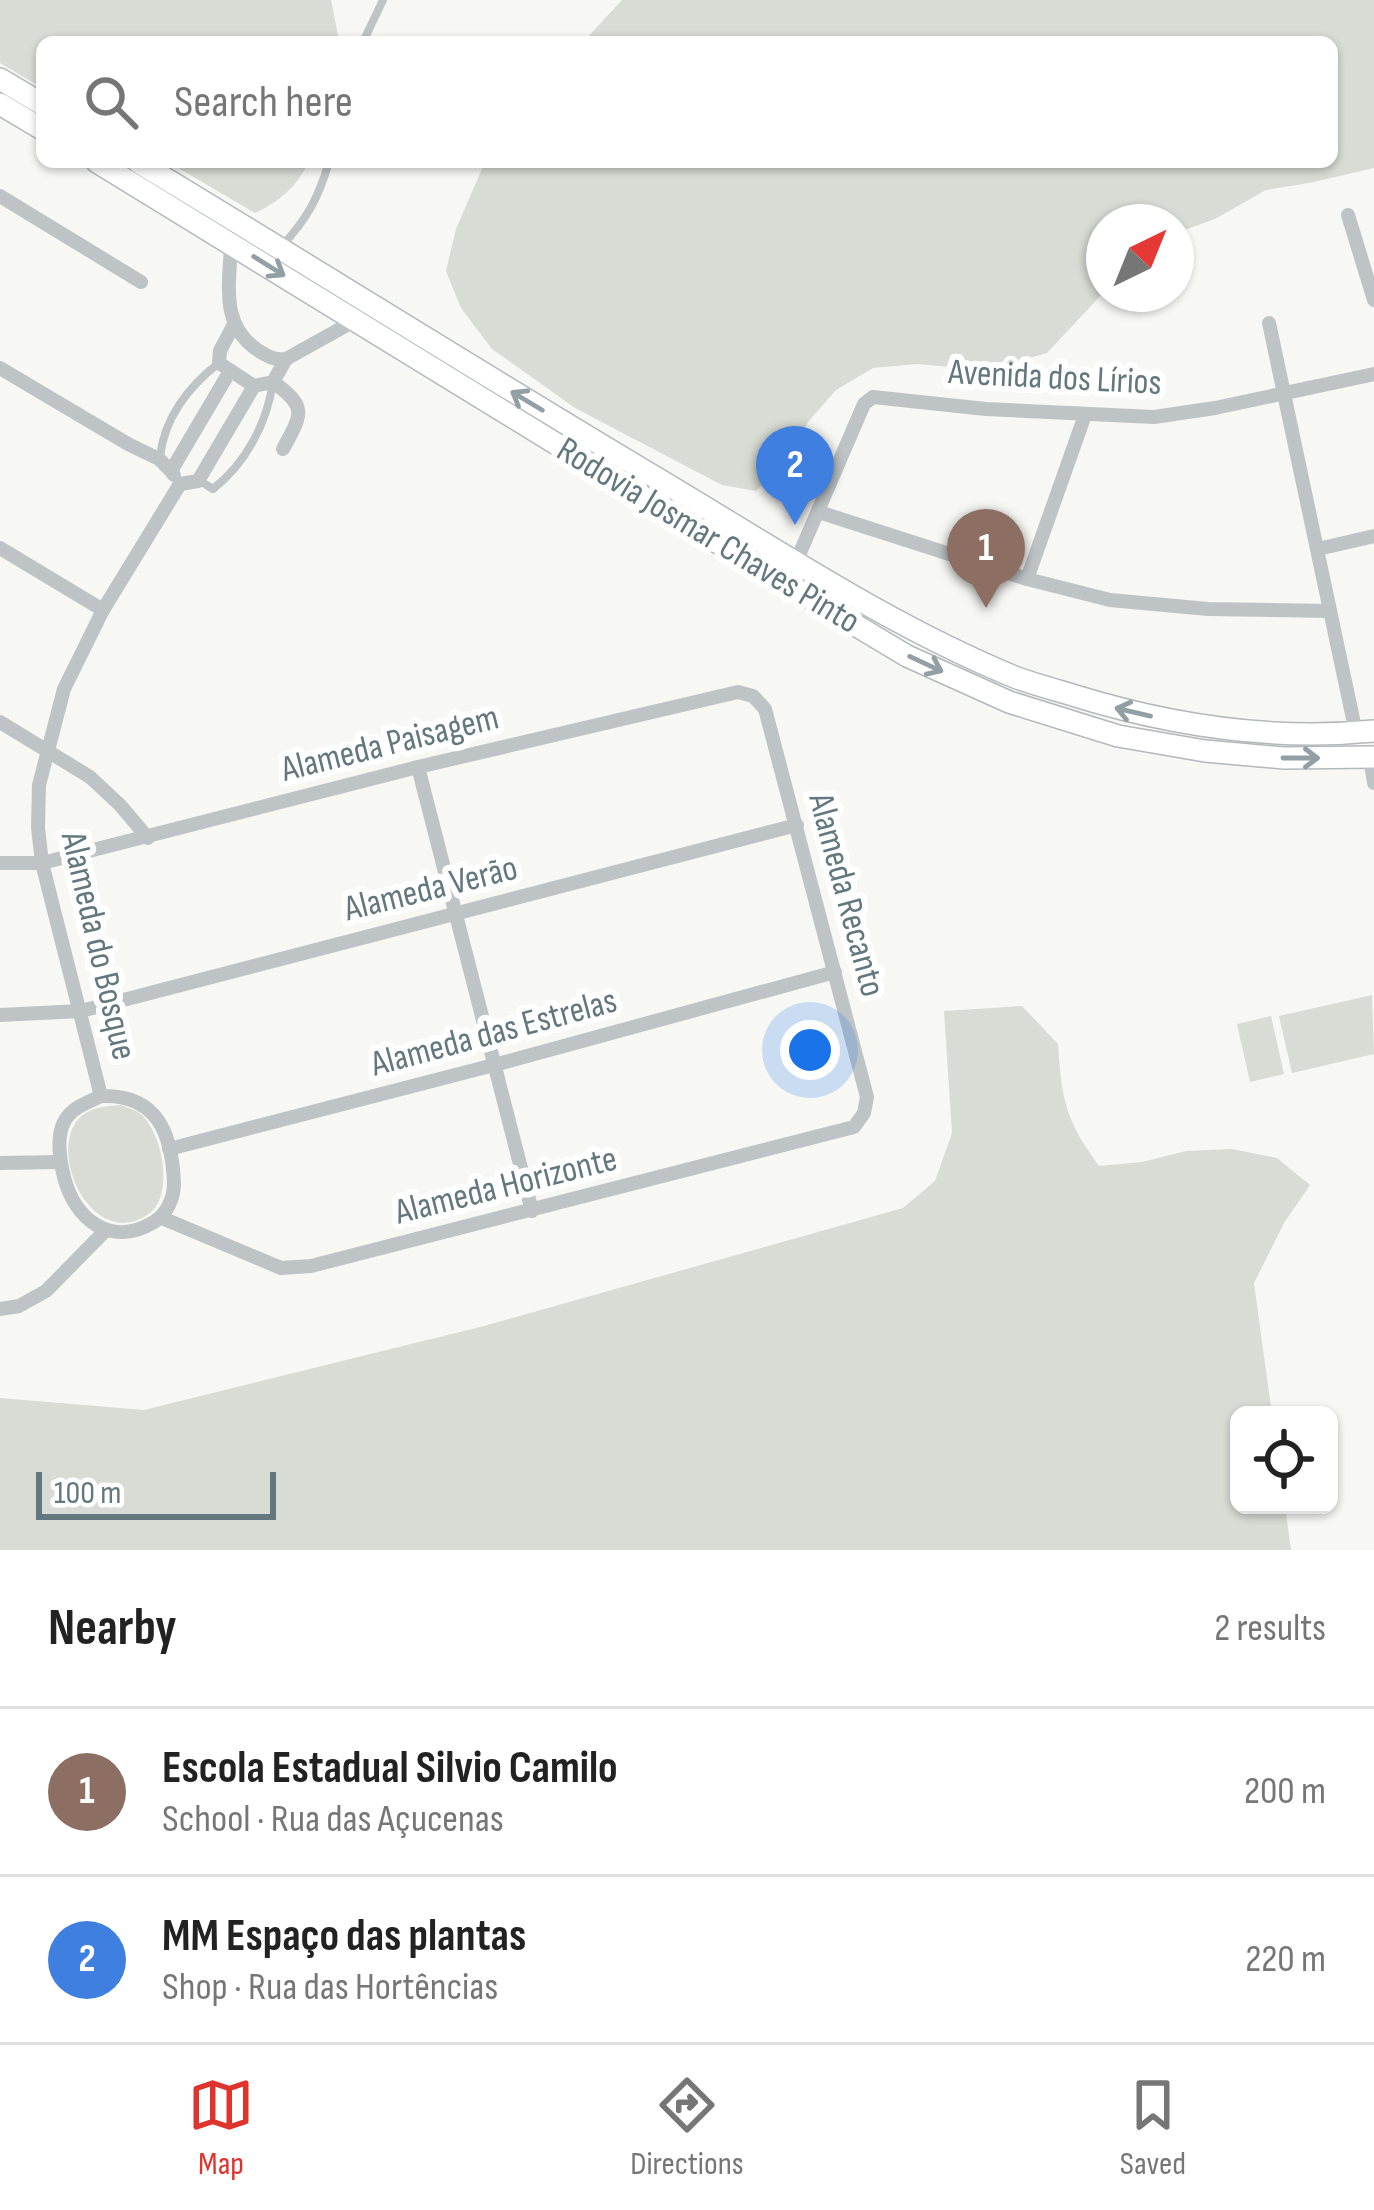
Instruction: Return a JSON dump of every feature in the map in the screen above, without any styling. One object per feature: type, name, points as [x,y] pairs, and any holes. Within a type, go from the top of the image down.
[{"type":"main road","points":[[0,79],[36,100]]},
{"type":"main road","points":[[0,104],[36,125]]},
{"type":"main road","name":"Rodovia Josmar Chaves Pinto","points":[[107,168],[908,656],[1009,702],[1118,736],[1205,752],[1284,758],[1372,757]]},
{"type":"main road","name":"Rodovia Josmar Chaves Pinto","points":[[148,168],[796,562],[919,632],[1019,679],[1125,712],[1228,729],[1286,734],[1365,732]]},
{"type":"main road","points":[[690,526],[702,505]]},
{"type":"street","points":[[0,196],[141,282]]},
{"type":"street","points":[[1348,215],[1374,300]]},
{"type":"street","points":[[232,242],[233,326],[262,352],[276,360],[286,359],[356,320]]},
{"type":"street","points":[[1269,323],[1330,611],[1365,732]]},
{"type":"street","name":"Alameda do Bosque","points":[[101,1096],[42,863],[39,785],[64,689],[176,477],[224,367],[220,351],[233,326]]},
{"type":"street","points":[[273,382],[286,359]]},
{"type":"street","points":[[224,367],[254,386],[273,382],[291,395],[300,412],[283,449]]},
{"type":"street","points":[[0,368],[159,459],[176,477],[198,481],[254,386]]},
{"type":"street","name":"Avenida dos Lírios","points":[[819,512],[864,404],[874,397],[986,409],[1154,417],[1374,374]]},
{"type":"street","points":[[1027,579],[1085,415]]},
{"type":"street","points":[[796,562],[819,512],[1027,579],[1110,600],[1208,610],[1330,611]]},
{"type":"street","points":[[1318,549],[1374,536]]},
{"type":"street","points":[[0,548],[103,610]]},
{"type":"street","name":"Alameda Paisagem","points":[[0,863],[42,863],[418,766],[738,692],[753,697]]},
{"type":"street","name":"Alameda Recanto","points":[[753,697],[765,709],[797,826],[867,1097],[864,1113]]},
{"type":"street","points":[[0,722],[90,777],[148,838]]},
{"type":"street","points":[[1372,757],[1374,783]]},
{"type":"street","points":[[418,766],[532,1211]]},
{"type":"street","name":"Alameda Verão","points":[[0,1015],[81,1011],[797,826]]},
{"type":"street","name":"Alameda das Estrelas","points":[[169,1149],[835,972]]},
{"type":"street","points":[[101,1096],[141,1102],[154,1115],[169,1149],[173,1192],[161,1218],[122,1233],[106,1230],[76,1209],[60,1162],[63,1124],[77,1106],[101,1096]]},
{"type":"street","name":"Alameda Horizonte","points":[[161,1218],[280,1268],[310,1266],[854,1127],[864,1113]]},
{"type":"street","points":[[0,1163],[60,1162]]},
{"type":"street","points":[[0,1309],[19,1306],[46,1291],[106,1230]]},
{"type":"lane","points":[[366,36],[383,0]]},
{"type":"lane","points":[[280,248],[303,224],[319,197],[327,168]]},
{"type":"lane","points":[[159,459],[161,441],[179,403],[199,378],[224,367]]},
{"type":"lane","points":[[198,481],[213,489],[241,460],[266,413],[273,382]]},
{"type":"shaded area","points":[[0,0],[331,0],[338,36],[36,36],[36,84],[0,63]]},
{"type":"shaded area","points":[[622,0],[1374,0],[1374,168],[1266,190],[1194,227],[1194,204],[1086,204],[1086,311],[1047,353],[1006,365],[873,368],[836,390],[808,422],[788,459],[756,491],[722,485],[575,408],[492,349],[461,308],[446,271],[456,229],[482,168],[1338,168],[1338,36],[589,36]]},
{"type":"shaded area","points":[[178,168],[305,168],[286,192],[255,213]]},
{"type":"shaded area","points":[[1372,995],[1374,1054],[1292,1073],[1279,1016]]},
{"type":"shaded area","points":[[1022,1006],[1058,1044],[1067,1109],[1099,1166],[1186,1151],[1232,1149],[1277,1158],[1310,1185],[1284,1223],[1254,1283],[1271,1406],[1230,1406],[1230,1514],[1286,1514],[1291,1550],[0,1550],[0,1398],[144,1410],[484,1326],[903,1208],[935,1181],[952,1133],[944,1011]]},
{"type":"shaded area","points":[[1271,1016],[1284,1074],[1250,1082],[1237,1024]]},
{"type":"shaded area","points":[[120,1105],[138,1112],[154,1132],[164,1177],[158,1204],[129,1222],[109,1220],[92,1208],[79,1191],[68,1148],[72,1129],[84,1114]]},
{"type":"place","name":"MM Espaço das plantas","points":[[795,525]]},
{"type":"place","name":"Escola Estadual Silvio Camilo","points":[[986,608]]}]
